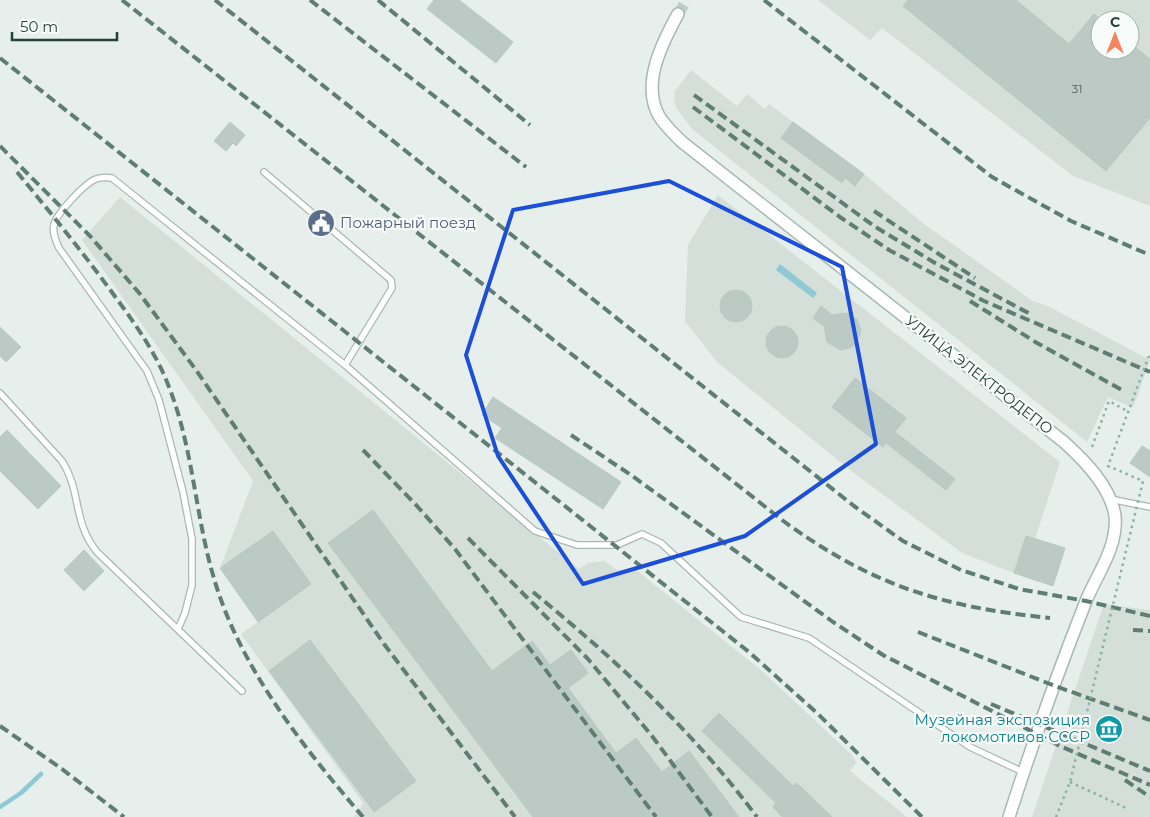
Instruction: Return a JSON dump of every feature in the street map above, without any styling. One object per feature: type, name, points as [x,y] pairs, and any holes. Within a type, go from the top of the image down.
[{"type":"street","name":"УЛИЦА ЭЛЕКТРОДЕПО","points":[[678,14],[659,52],[652,86],[658,115],[667,128],[682,142],[1064,442],[1091,469],[1110,499],[1115,518],[1115,530],[1107,558],[1086,601],[1023,772],[1009,817]]},
{"type":"lane","points":[[264,172],[391,280],[392,288],[346,365]]},
{"type":"lane","points":[[178,629],[190,599],[193,570],[192,539],[183,492],[159,400],[148,371],[59,248],[54,232],[56,220],[81,190],[94,180],[105,177],[112,178],[346,365],[535,531],[577,545],[617,545],[642,534],[661,543],[741,617],[809,638],[970,747],[1023,772]]},
{"type":"lane","points":[[0,393],[62,461],[69,472],[75,490],[80,522],[90,543],[114,570],[242,691]]},
{"type":"lane","points":[[1110,499],[1150,507]]},
{"type":"path","points":[[1056,817],[1070,782],[1143,481],[1108,466],[1150,353]]},
{"type":"path","points":[[1092,448],[1110,401],[1129,412]]},
{"type":"path","points":[[1070,782],[1126,808]]},
{"type":"highlighted area","points":[[669,181],[842,267],[876,444],[745,536],[583,584],[498,456],[466,355],[513,210]]},
{"type":"shaded area","points":[[818,0],[1150,0],[1150,206],[1073,176],[882,28],[870,40]]},
{"type":"shaded area","points":[[691,70],[737,106],[747,94],[765,109],[769,104],[864,174],[924,224],[1033,301],[1048,306],[1150,360],[1133,408],[1108,397],[1087,442],[692,129],[677,109],[674,100],[675,91]]},
{"type":"shaded area","points":[[718,195],[1060,462],[1035,539],[1026,536],[1014,573],[962,553],[854,473],[717,362],[685,321],[688,245]]},
{"type":"shaded area","points":[[120,197],[579,569],[588,563],[604,561],[617,570],[635,569],[762,671],[853,756],[856,763],[850,771],[907,817],[354,817],[363,803],[241,634],[258,622],[220,568],[253,481],[82,240]]},
{"type":"shaded area","points":[[1104,604],[1150,610],[1150,817],[1032,817]]},
{"type":"water","points":[[780,264],[817,293],[813,298],[776,270]]},
{"type":"building","points":[[434,0],[459,0],[513,42],[496,63],[427,9]]},
{"type":"building","points":[[908,0],[1016,0],[1069,44],[1090,19],[1090,60],[1140,60],[1140,51],[1150,59],[1150,118],[1106,171],[903,6]]},
{"type":"building","points":[[230,122],[245,135],[236,146],[233,143],[226,151],[214,141]]},
{"type":"building","points":[[793,122],[864,174],[855,186],[845,178],[842,183],[781,138]]},
{"type":"building","points":[[736,290],[742,291],[747,295],[751,300],[751,312],[747,317],[742,321],[736,322],[730,321],[725,317],[721,312],[720,306],[721,300],[725,295],[730,291]]},
{"type":"building","points":[[821,306],[832,315],[846,313],[857,319],[861,331],[857,342],[852,347],[841,350],[827,342],[824,326],[813,318]]},
{"type":"building","points":[[782,326],[788,327],[793,331],[797,336],[797,348],[793,353],[788,357],[782,358],[776,357],[771,353],[767,348],[766,342],[767,336],[771,331],[776,327]]},
{"type":"building","points":[[0,327],[21,347],[6,362],[0,356]]},
{"type":"building","points":[[855,378],[906,418],[895,432],[955,479],[946,490],[886,443],[883,447],[832,407]]},
{"type":"building","points":[[493,397],[621,482],[603,509],[495,438],[502,428],[482,415]]},
{"type":"building","points":[[7,430],[61,486],[38,509],[0,471],[0,437]]},
{"type":"building","points":[[1142,446],[1150,451],[1150,477],[1130,463]]},
{"type":"building","points":[[373,510],[492,671],[532,641],[550,665],[571,650],[588,673],[568,688],[616,753],[636,738],[662,772],[689,751],[739,817],[533,817],[328,543]]},
{"type":"building","points":[[273,531],[311,584],[258,622],[220,568]]},
{"type":"building","points":[[1026,536],[1065,548],[1053,586],[1014,573]]},
{"type":"building","points":[[84,550],[104,571],[84,591],[64,570]]},
{"type":"building","points":[[310,640],[416,781],[374,812],[269,671]]},
{"type":"building","points":[[719,713],[793,786],[797,783],[832,817],[782,817],[773,807],[776,803],[702,731]]},
{"type":"waterway","points":[[0,807],[21,793],[41,774]]},
{"type":"tunnel","points":[[678,14],[687,0]]},
{"type":"railway","points":[[122,0],[782,520],[815,542],[877,577],[908,589],[975,607],[1050,618]]},
{"type":"railway","points":[[215,0],[854,506],[903,541],[961,570],[1019,589],[1086,601],[1150,616]]},
{"type":"railway","points":[[310,0],[526,167]]},
{"type":"railway","points":[[378,0],[530,125]]},
{"type":"railway","points":[[764,0],[992,177],[1071,221],[1150,255]]},
{"type":"railway","points":[[0,58],[749,652],[817,713],[922,817]]},
{"type":"railway","points":[[694,95],[874,226],[935,263],[1032,315]]},
{"type":"railway","points":[[693,107],[840,217],[889,250],[984,301],[1150,372]]},
{"type":"railway","points":[[0,146],[90,236],[140,294],[196,370],[384,644],[515,817]]},
{"type":"railway","points":[[17,172],[111,291],[136,325],[158,361],[177,410],[189,457],[207,552],[224,608],[239,641],[275,704],[318,762],[363,817]]},
{"type":"railway","points":[[874,211],[975,278]]},
{"type":"railway","points":[[970,301],[1037,343],[1122,390]]},
{"type":"railway","points":[[571,435],[631,475],[833,622],[883,655],[1060,746],[1150,785]]},
{"type":"railway","points":[[363,450],[455,549],[656,817]]},
{"type":"railway","points":[[468,538],[588,659],[652,736],[712,817]]},
{"type":"railway","points":[[533,592],[623,670],[680,726],[707,755],[757,817]]},
{"type":"railway","points":[[1133,630],[1150,631]]},
{"type":"railway","points":[[918,632],[1055,686],[1150,720]]},
{"type":"railway","points":[[991,704],[1150,771]]},
{"type":"railway","points":[[0,726],[62,769],[124,817]]},
{"type":"railway","points":[[1125,780],[1150,797]]},
{"type":"place","name":"Пожарный поезд","points":[[321,223]]},
{"type":"place","name":"Музейная экспозиция локомотивов СССР","points":[[1109,729]]}]
